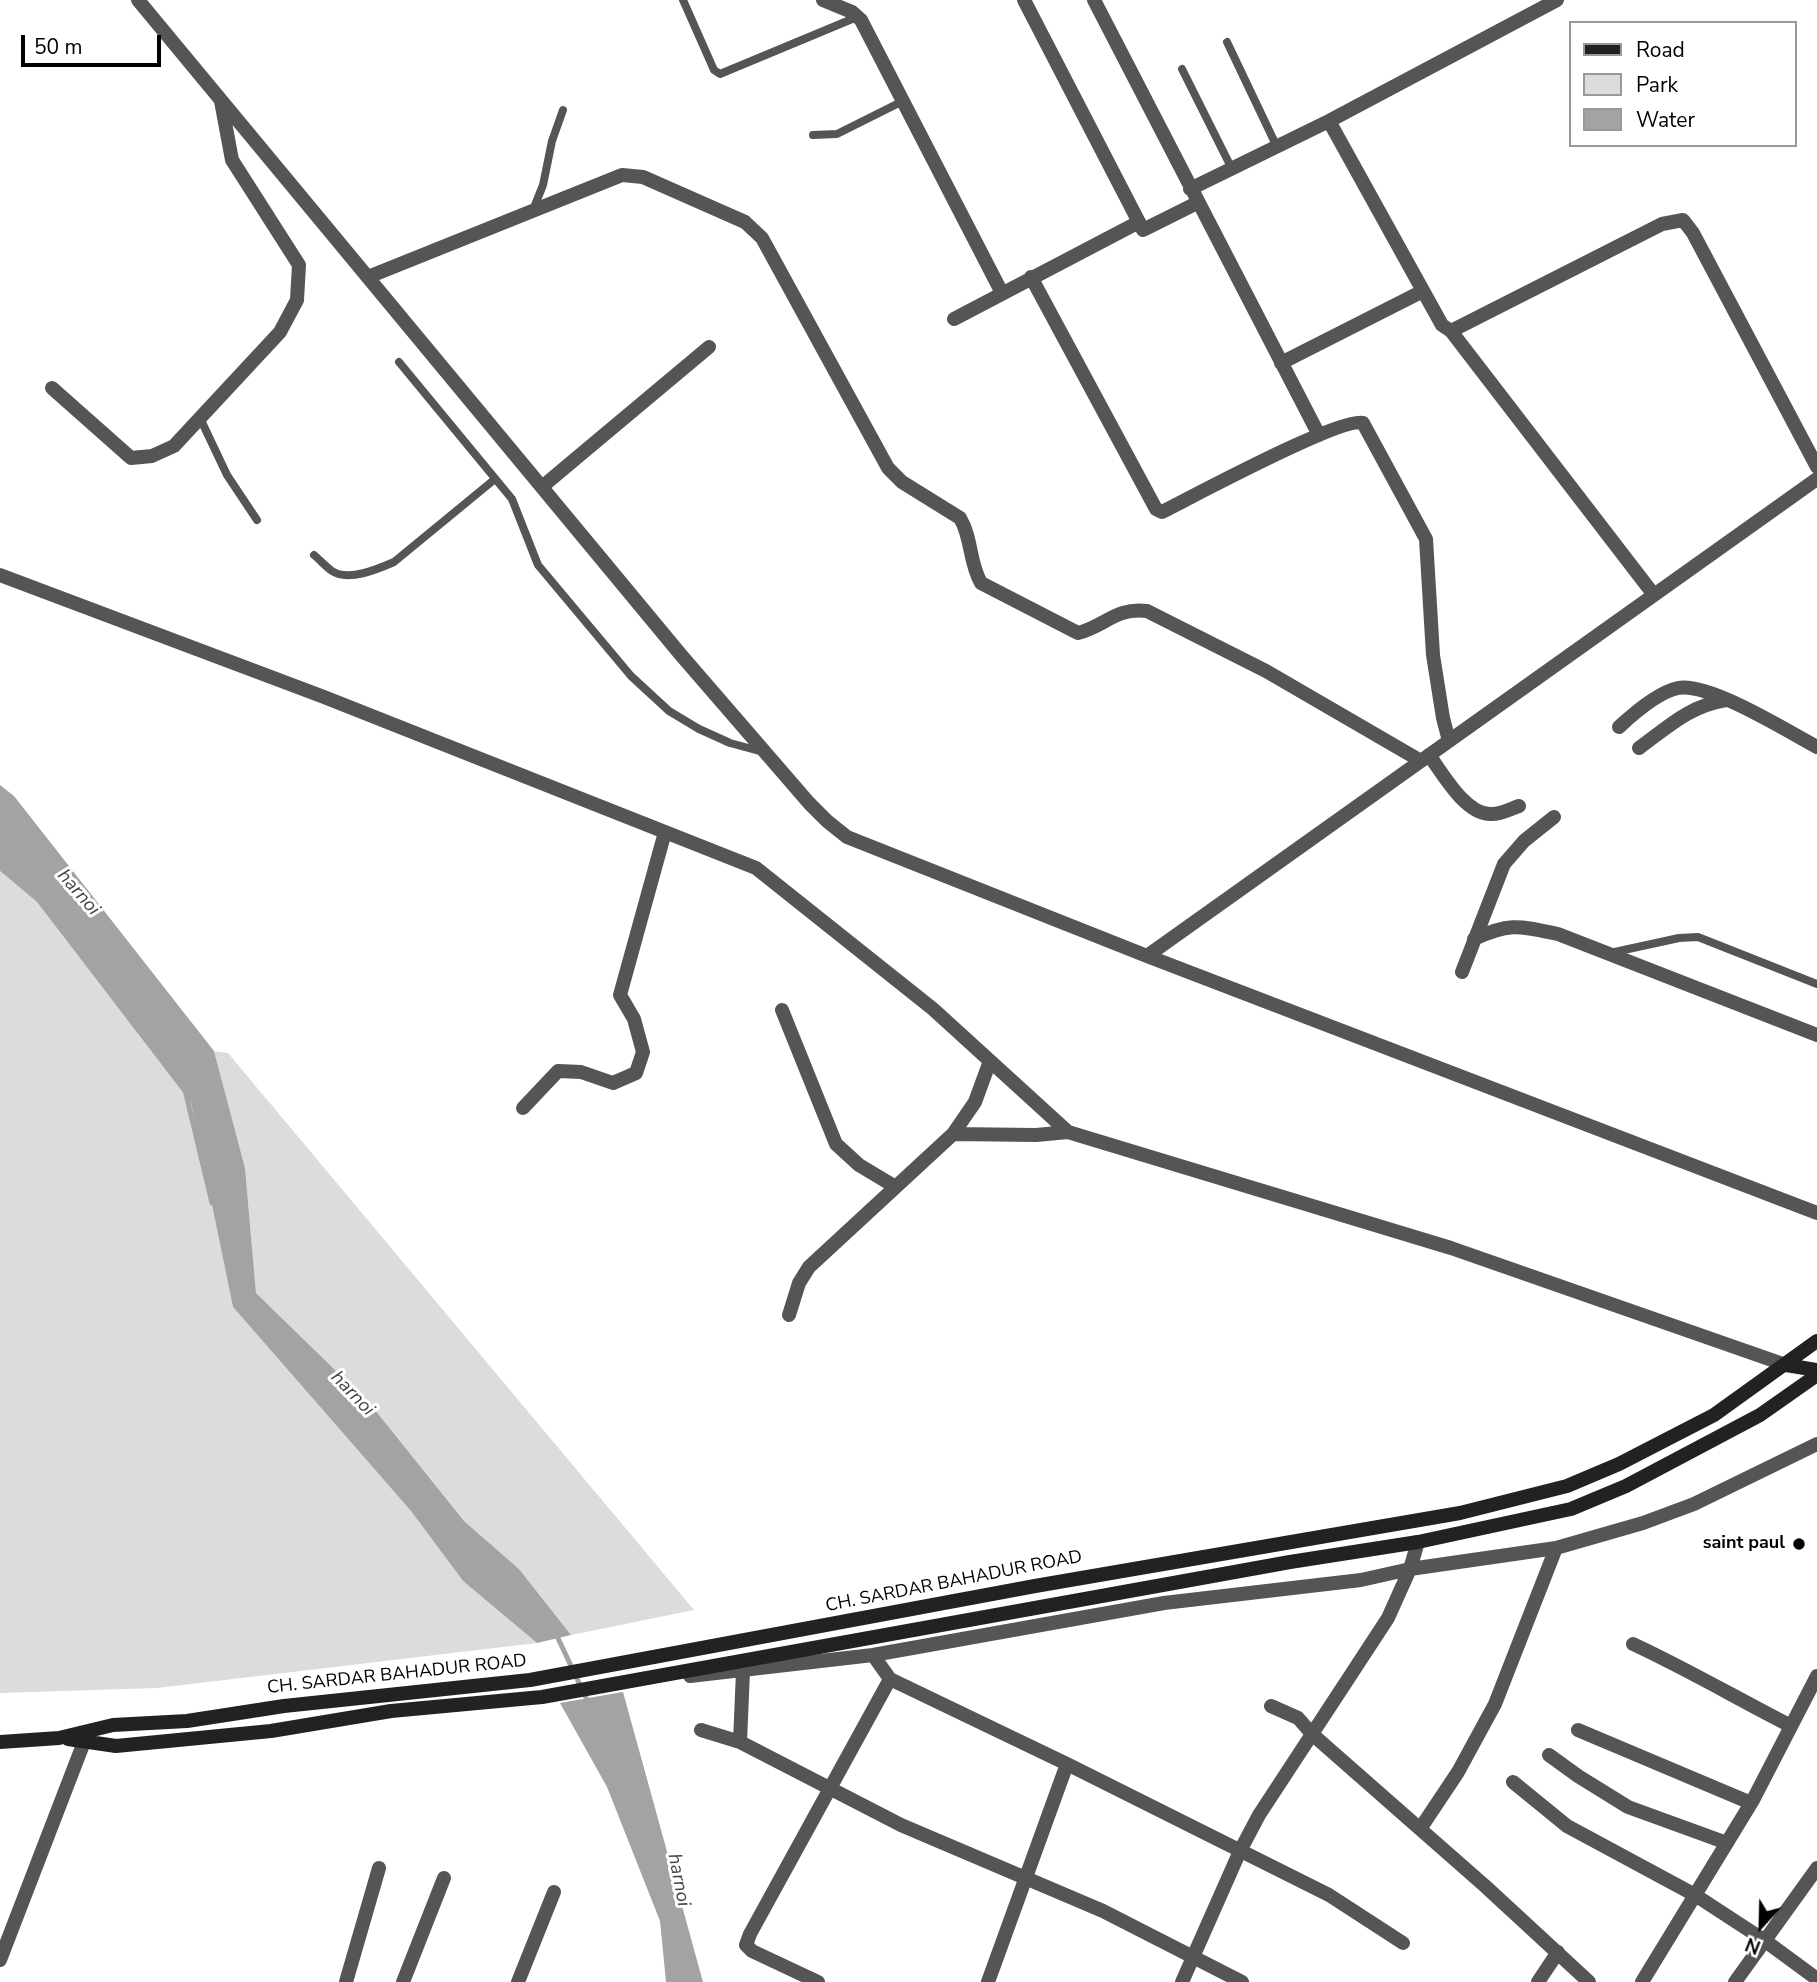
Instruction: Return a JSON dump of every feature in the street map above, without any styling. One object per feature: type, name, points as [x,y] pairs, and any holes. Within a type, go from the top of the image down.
[{"type":"main road","name":"CH. SARDAR BAHADUR ROAD","points":[[0,1742],[59,1738],[113,1725],[187,1721],[284,1706],[530,1680],[1035,1586],[1460,1513],[1567,1486],[1657,1445],[1714,1415],[1817,1341]]},
{"type":"main road","points":[[1786,1365],[1817,1373]]},
{"type":"main road","name":"CH. SARDAR BAHADUR ROAD","points":[[59,1738],[116,1746],[271,1731],[391,1712],[542,1697],[1290,1562],[1418,1542],[1571,1508],[1626,1486],[1760,1415],[1817,1373]]},
{"type":"street","points":[[138,0],[681,655],[827,821],[847,837],[1147,956],[1817,1213]]},
{"type":"street","points":[[823,0],[858,17],[1002,293]]},
{"type":"street","points":[[1024,0],[1143,230],[1232,169],[1329,121],[1532,6],[1557,0]]},
{"type":"street","points":[[1094,0],[1319,435]]},
{"type":"street","points":[[52,388],[131,458],[152,456],[174,446],[281,332],[297,300],[299,265],[232,160],[221,99]]},
{"type":"street","points":[[1329,121],[1442,325],[1451,331],[1654,596]]},
{"type":"street","points":[[368,277],[622,175],[643,177],[745,222],[762,238],[888,468],[902,482],[960,518],[966,528],[975,572],[981,583],[1078,633],[1089,630],[1116,614],[1132,609],[1147,611],[1266,671],[1425,758],[1478,813],[1494,815],[1518,806]]},
{"type":"street","points":[[1451,331],[1662,224],[1683,220],[1693,233],[1817,467]]},
{"type":"street","points":[[954,319],[1139,222]]},
{"type":"street","points":[[1031,277],[1156,509],[1163,512],[1319,435],[1356,421],[1363,423],[1426,540],[1433,655],[1449,741]]},
{"type":"street","points":[[1281,363],[1423,291]]},
{"type":"street","points":[[542,486],[709,347]]},
{"type":"street","points":[[1147,956],[1817,479]]},
{"type":"street","points":[[0,575],[324,697],[756,869],[933,1009],[1068,1132]]},
{"type":"street","points":[[1619,727],[1642,706],[1677,688],[1700,689],[1727,700],[1817,747]]},
{"type":"street","points":[[1639,748],[1705,704],[1727,700]]},
{"type":"street","points":[[1462,972],[1504,864],[1524,841],[1554,817]]},
{"type":"street","points":[[523,1108],[558,1071],[582,1072],[613,1083],[636,1073],[643,1052],[634,1019],[620,995],[665,832]]},
{"type":"street","points":[[1474,939],[1502,927],[1517,926],[1558,934],[1814,1031]]},
{"type":"street","points":[[782,1010],[836,1144],[859,1165],[894,1186]]},
{"type":"street","points":[[789,1315],[799,1283],[809,1267],[953,1134],[975,1102],[990,1061]]},
{"type":"street","points":[[953,1134],[1036,1135],[1068,1132],[1451,1248],[1786,1365]]},
{"type":"street","points":[[647,1679],[743,1671],[873,1655],[1164,1603],[1361,1580],[1409,1569],[1556,1548],[1643,1523],[1693,1504],[1817,1444]]},
{"type":"street","points":[[1182,1982],[1240,1851],[1259,1815],[1388,1618],[1418,1542]]},
{"type":"street","points":[[1420,1829],[1458,1772],[1495,1704],[1556,1548]]},
{"type":"street","points":[[1633,1644],[1687,1669],[1791,1726]]},
{"type":"street","points":[[873,1655],[890,1679],[1329,1895],[1403,1943]]},
{"type":"street","points":[[740,1742],[743,1671]]},
{"type":"street","points":[[1642,1982],[1751,1803],[1817,1676]]},
{"type":"street","points":[[818,1982],[752,1951],[746,1945],[890,1679]]},
{"type":"street","points":[[1271,1706],[1298,1718],[1312,1734],[1589,1982]]},
{"type":"street","points":[[701,1730],[740,1742],[901,1825],[1103,1910],[1242,1982]]},
{"type":"street","points":[[1577,1730],[1751,1803]]},
{"type":"street","points":[[0,1960],[84,1742]]},
{"type":"street","points":[[1549,1755],[1628,1807],[1727,1843]]},
{"type":"street","points":[[988,1982],[1066,1764]]},
{"type":"street","points":[[1513,1782],[1567,1826],[1695,1895],[1817,1979]]},
{"type":"street","points":[[346,1982],[379,1868]]},
{"type":"street","points":[[1735,1982],[1817,1868]]},
{"type":"street","points":[[403,1982],[444,1878]]},
{"type":"street","points":[[518,1982],[554,1892]]},
{"type":"street","points":[[1538,1982],[1558,1952]]},
{"type":"lane","points":[[683,0],[714,70],[720,74],[858,17]]},
{"type":"lane","points":[[1227,42],[1277,147]]},
{"type":"lane","points":[[1182,69],[1232,169]]},
{"type":"lane","points":[[813,135],[837,134],[903,101]]},
{"type":"lane","points":[[532,213],[543,185],[552,141],[564,110]]},
{"type":"lane","points":[[399,362],[512,499],[538,565],[631,676],[669,711],[699,729],[730,743],[766,752]]},
{"type":"lane","points":[[200,418],[228,475],[257,520]]},
{"type":"lane","points":[[314,555],[334,573],[345,575],[376,570],[394,562],[495,479]]},
{"type":"lane","points":[[1608,954],[1679,938],[1698,937],[1817,984]]},
{"type":"green space","points":[[0,871],[37,902],[191,1103],[233,1307],[411,1511],[463,1581],[537,1643],[157,1688],[0,1693]]},
{"type":"green space","points":[[214,1051],[228,1053],[694,1610],[571,1635],[519,1569],[464,1521],[371,1405],[256,1293],[245,1168]]},
{"type":"water","points":[[0,785],[14,796],[214,1051],[245,1168],[256,1293],[371,1405],[464,1521],[519,1569],[571,1635],[537,1643],[463,1581],[411,1511],[233,1307],[191,1103],[37,902],[0,871]]},
{"type":"water","points":[[623,1692],[703,1982],[666,1982],[660,1921],[607,1787],[560,1703]]},
{"type":"waterway","name":"harnoi","points":[[186,1094],[212,1203]]},
{"type":"waterway","name":"harnoi","points":[[556,1634],[589,1704]]},
{"type":"place","name":"saint paul","points":[[1799,1544]]}]
